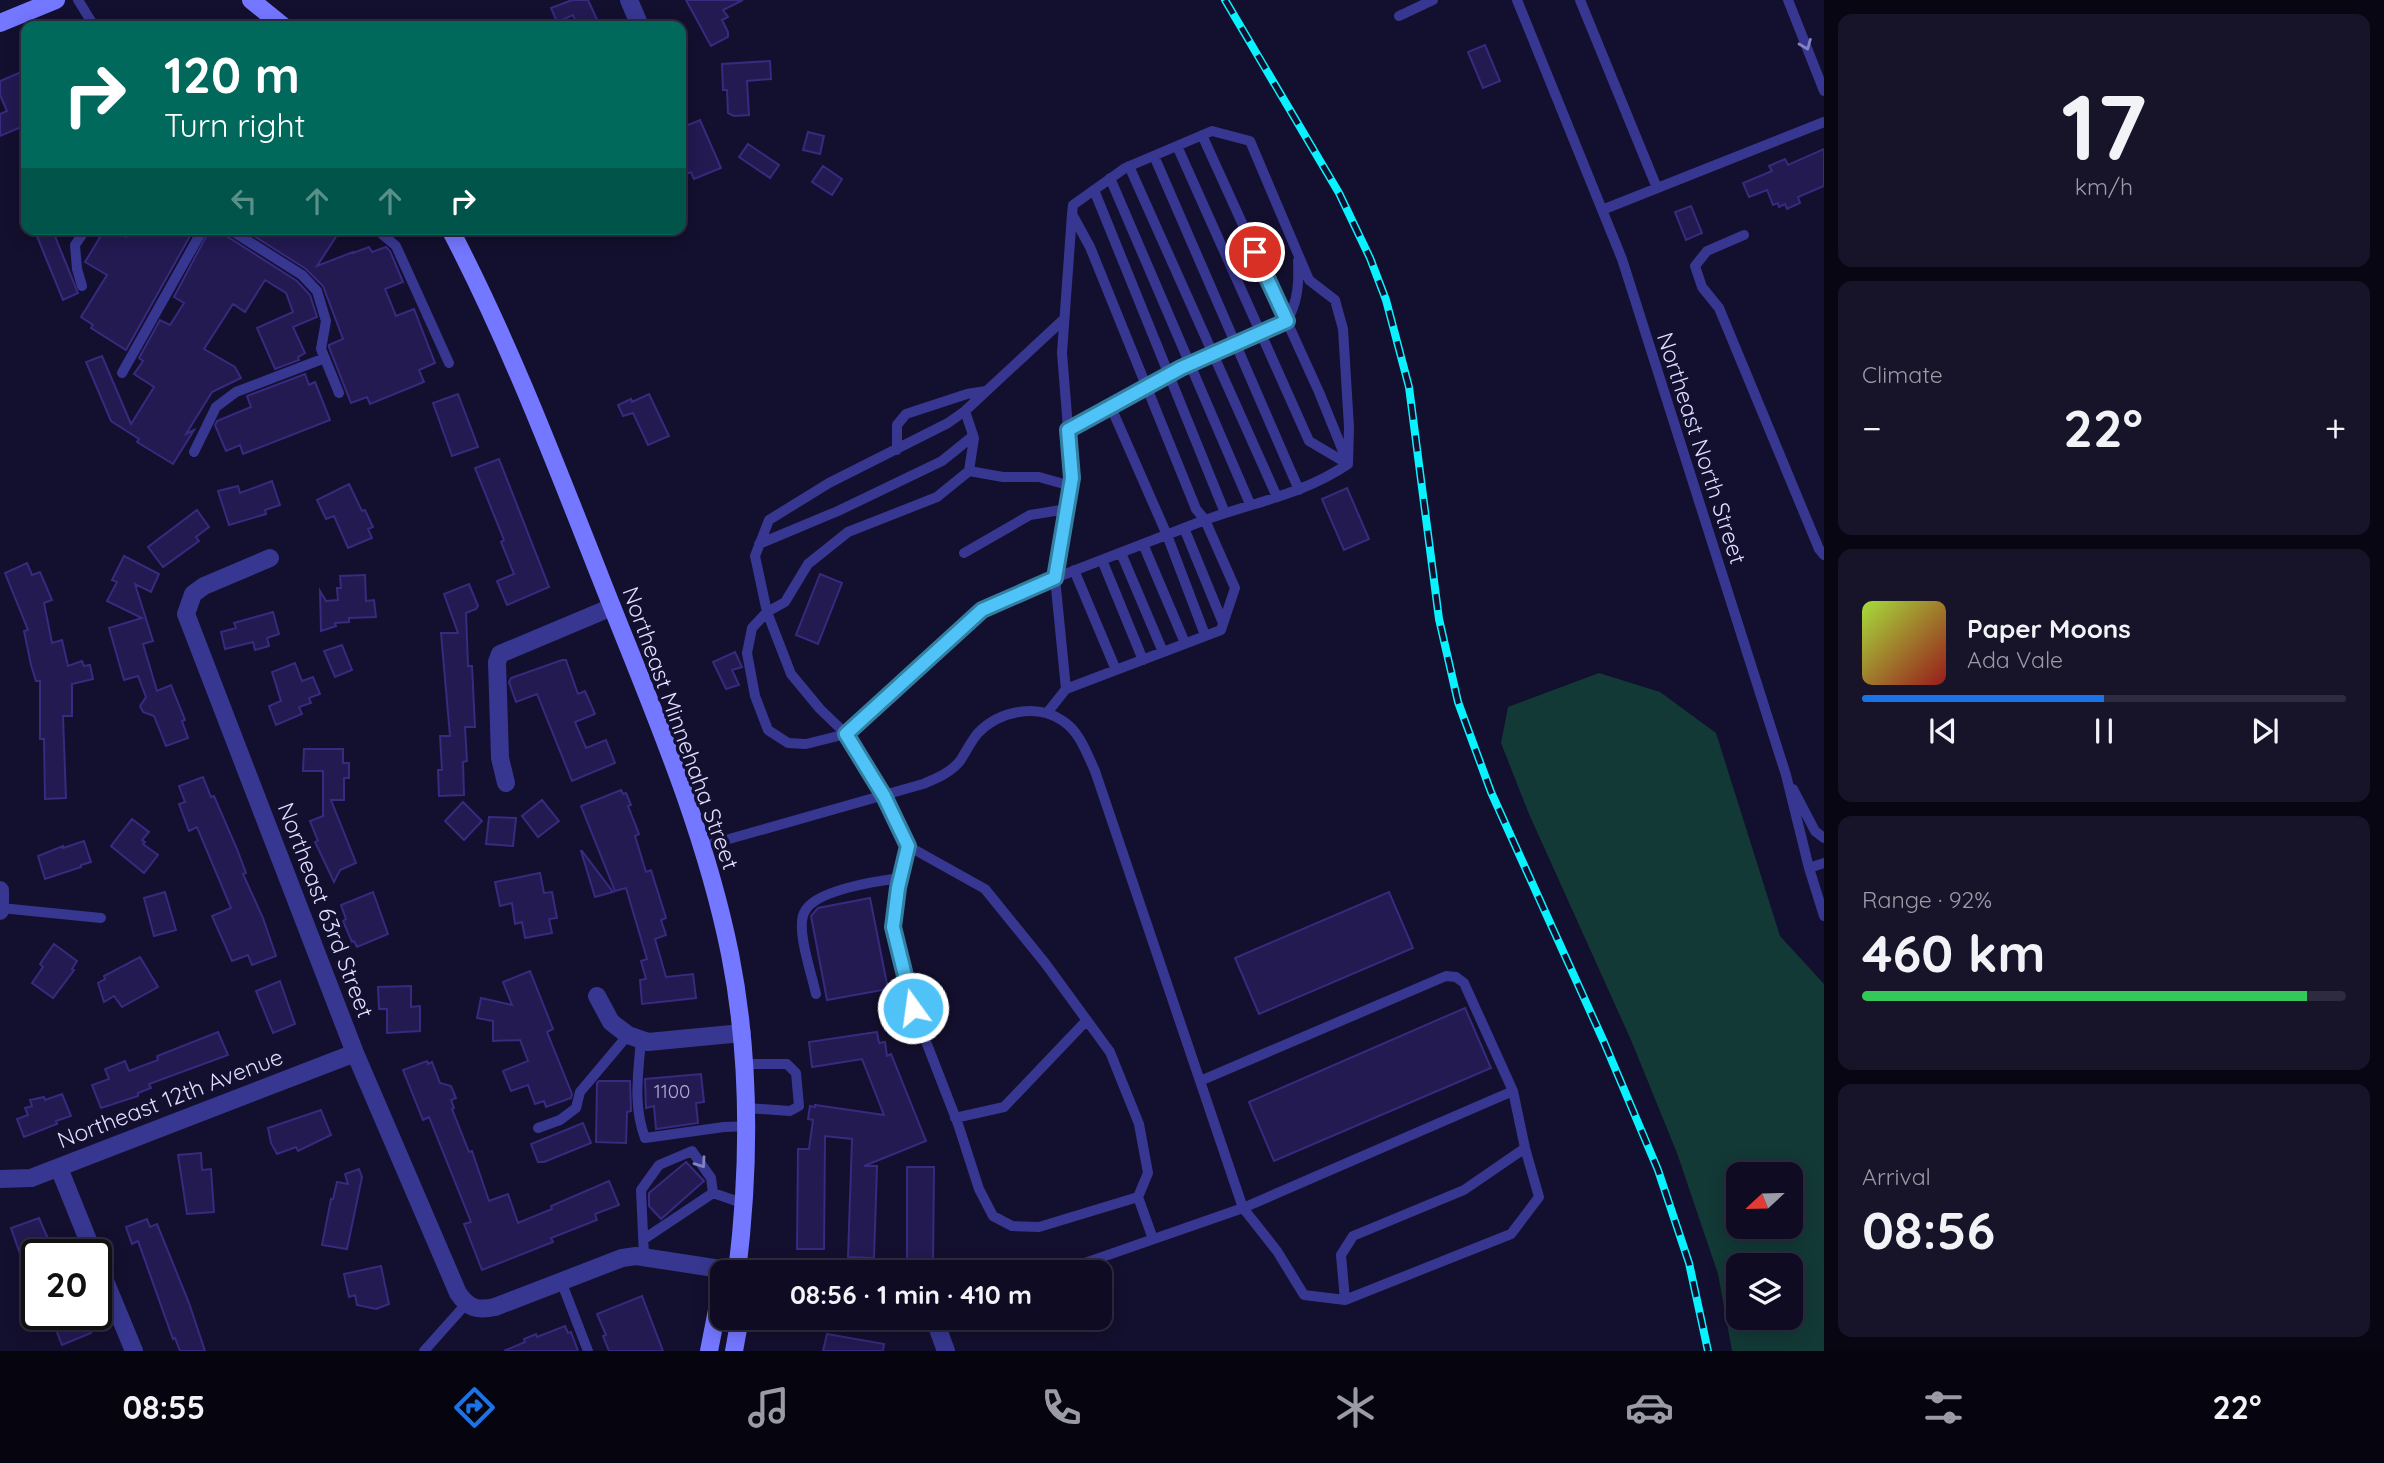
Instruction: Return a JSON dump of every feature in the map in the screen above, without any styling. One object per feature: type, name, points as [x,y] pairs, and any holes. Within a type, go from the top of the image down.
[{"type":"main road","points":[[0,23],[56,0]]},
{"type":"main road","points":[[251,0],[277,21]]},
{"type":"main road","name":"Northeast Minnehaha Street","points":[[453,235],[513,362],[612,607],[701,847],[730,954],[742,1032],[747,1126],[745,1204],[739,1260]]},
{"type":"main road","points":[[709,1351],[713,1330]]},
{"type":"main road","points":[[734,1351],[738,1330]]},
{"type":"street","points":[[629,0],[638,21]]},
{"type":"street","name":"Northeast 63rd Street","points":[[270,558],[204,586],[193,594],[186,614],[355,1053],[458,1293],[473,1307]]},
{"type":"street","points":[[506,783],[500,758],[496,662],[500,654],[612,607]]},
{"type":"street","points":[[0,890],[0,910]]},
{"type":"street","points":[[597,996],[611,1022],[634,1038],[648,1042],[742,1032]]},
{"type":"street","name":"Northeast 12th Avenue","points":[[0,1179],[32,1178],[355,1053]]},
{"type":"street","points":[[59,1168],[88,1239]]},
{"type":"street","points":[[473,1307],[495,1307],[644,1248],[710,1265]]},
{"type":"street","points":[[112,1298],[134,1351]]},
{"type":"street","points":[[938,1330],[946,1351]]},
{"type":"lane","points":[[78,0],[91,21]]},
{"type":"lane","points":[[1399,16],[1433,0]]},
{"type":"lane","name":"Northeast North Street","points":[[1517,0],[1622,259],[1786,775],[1808,868],[1824,916]]},
{"type":"lane","points":[[1580,0],[1657,188]]},
{"type":"lane","points":[[1788,0],[1824,91]]},
{"type":"lane","points":[[1602,210],[1824,122]]},
{"type":"lane","points":[[1066,689],[1055,578],[1072,478],[1062,353],[1073,205],[1129,166],[1212,131],[1250,141],[1309,280],[1335,300],[1343,329],[1349,427],[1348,464]]},
{"type":"lane","points":[[1202,135],[1319,392],[1348,464]]},
{"type":"lane","points":[[1177,146],[1309,442],[1348,464]]},
{"type":"lane","points":[[1154,156],[1299,490]]},
{"type":"lane","points":[[1129,166],[1277,497]]},
{"type":"lane","points":[[1110,178],[1250,504]]},
{"type":"lane","points":[[1094,190],[1225,513]]},
{"type":"lane","points":[[1047,713],[1066,689],[1221,629],[1235,588],[1205,520],[1196,509],[1090,247],[1072,214]]},
{"type":"lane","points":[[82,235],[75,245],[82,286]]},
{"type":"lane","points":[[122,373],[200,235]]},
{"type":"lane","points":[[239,235],[302,275],[317,291],[326,321],[321,349],[339,393]]},
{"type":"lane","points":[[383,235],[396,246],[449,363]]},
{"type":"lane","points":[[1744,235],[1707,251],[1695,266],[1702,287],[1719,308],[1814,538],[1824,555]]},
{"type":"lane","points":[[1068,430],[1190,364],[1287,321],[1295,307],[1299,283],[1297,250]]},
{"type":"lane","points":[[1064,319],[948,424],[829,483],[769,520],[755,556],[767,612],[791,674],[820,709],[846,734],[884,796],[908,846],[985,890],[1045,963],[1110,1052],[1139,1124],[1148,1173],[1139,1197],[1153,1239]]},
{"type":"lane","points":[[194,452],[216,407],[236,392],[324,358]]},
{"type":"lane","points":[[897,450],[897,425],[906,414],[967,394],[986,391]]},
{"type":"lane","points":[[1110,405],[1167,535],[1205,635]]},
{"type":"lane","points":[[965,411],[973,436],[969,471],[937,496],[848,532],[808,564],[785,602],[767,612],[752,628],[747,653],[755,696],[768,730],[788,743],[806,744],[846,734],[982,610],[1074,570],[1205,520],[1299,490],[1324,480],[1348,464]]},
{"type":"lane","points":[[760,544],[825,517],[942,461],[973,436]]},
{"type":"lane","points":[[969,471],[1003,477],[1039,477],[1071,486]]},
{"type":"lane","points":[[964,553],[1030,515],[1067,509]]},
{"type":"lane","points":[[1184,528],[1223,623]]},
{"type":"lane","points":[[1143,544],[1185,643]]},
{"type":"lane","points":[[1121,552],[1163,652]]},
{"type":"lane","points":[[1102,560],[1143,660]]},
{"type":"lane","points":[[1074,570],[1116,670]]},
{"type":"lane","points":[[701,847],[923,785],[947,773],[959,762],[978,733],[993,721],[1010,713],[1047,713],[1065,722],[1081,740],[1095,771],[1243,1208],[1277,1251],[1304,1295],[1345,1300],[1511,1234],[1539,1197],[1513,1091],[1464,983],[1456,977],[1446,976],[1200,1081]]},
{"type":"lane","points":[[1786,775],[1815,831],[1824,838]]},
{"type":"lane","points":[[908,846],[893,927],[913,1008],[979,1189],[993,1216],[1012,1227],[1039,1227],[1139,1197]]},
{"type":"lane","points":[[1808,868],[1824,863]]},
{"type":"lane","points":[[817,994],[802,933],[803,914],[810,904],[866,883],[900,878]]},
{"type":"lane","points":[[0,910],[101,918]]},
{"type":"lane","points":[[955,1118],[1004,1107],[1087,1020]]},
{"type":"lane","points":[[634,1038],[636,1098],[639,1123],[645,1138],[747,1126]]},
{"type":"lane","points":[[538,1128],[561,1120],[576,1108],[580,1092],[634,1038]]},
{"type":"lane","points":[[744,1064],[787,1064],[796,1073],[799,1106],[790,1111],[747,1108]]},
{"type":"lane","points":[[1093,1260],[1243,1208],[1513,1091]]},
{"type":"lane","points":[[1345,1300],[1341,1255],[1353,1236],[1464,1189],[1525,1148]]},
{"type":"lane","points":[[644,1248],[641,1190],[659,1166],[692,1151],[711,1178],[713,1193]]},
{"type":"lane","points":[[713,1193],[745,1204]]},
{"type":"lane","points":[[644,1248],[713,1193]]},
{"type":"lane","points":[[561,1281],[588,1351]]},
{"type":"lane","points":[[424,1351],[473,1307]]},
{"type":"green space","points":[[1599,673],[1660,692],[1716,733],[1780,936],[1824,984],[1824,1351],[1732,1351],[1728,1330],[1803,1330],[1803,1253],[1726,1253],[1726,1318],[1718,1274],[1677,1153],[1631,1040],[1529,814],[1501,743],[1508,707]]},
{"type":"building","points":[[572,0],[588,0],[598,21],[575,21],[573,15],[557,21],[551,8]]},
{"type":"building","points":[[686,0],[743,0],[723,10],[728,17],[722,20],[728,37],[711,46]]},
{"type":"building","points":[[1485,45],[1500,81],[1483,88],[1468,52]]},
{"type":"building","points":[[770,61],[771,79],[747,81],[749,115],[734,116],[728,113],[727,90],[723,90],[722,64]]},
{"type":"building","points":[[21,72],[21,127],[0,136],[0,114],[7,111],[0,95],[0,81]]},
{"type":"building","points":[[700,120],[721,168],[694,179],[691,172],[686,174],[686,126]]},
{"type":"building","points":[[808,132],[824,136],[820,154],[803,150]]},
{"type":"building","points":[[748,144],[779,165],[770,178],[739,157]]},
{"type":"building","points":[[1824,149],[1824,186],[1798,197],[1800,203],[1787,209],[1785,204],[1779,207],[1778,203],[1773,205],[1767,190],[1749,197],[1743,183],[1772,171],[1769,166],[1785,159],[1788,165]]},
{"type":"building","points":[[823,166],[842,179],[832,195],[812,182]]},
{"type":"building","points":[[1691,206],[1702,233],[1686,240],[1675,212]]},
{"type":"building","points":[[36,235],[54,235],[78,293],[63,300]]},
{"type":"building","points":[[101,235],[191,235],[126,350],[91,328],[93,325],[81,317],[107,275],[85,262]]},
{"type":"building","points":[[207,235],[225,235],[297,281],[310,295],[317,317],[293,327],[305,353],[298,357],[299,360],[275,369],[257,328],[293,312],[286,293],[265,280],[245,312],[233,304],[204,349],[235,367],[241,378],[212,392],[186,434],[194,430],[173,464],[137,442],[139,439],[111,421],[86,362],[102,356],[131,424],[154,387],[134,374],[143,361],[139,358],[160,320],[170,325],[184,303],[174,297]]},
{"type":"building","points":[[252,235],[337,235],[317,266],[369,247],[372,252],[386,247],[403,282],[385,289],[396,316],[414,309],[435,363],[419,370],[424,382],[370,404],[367,397],[351,403],[329,347],[343,339],[323,286],[306,269]]},
{"type":"building","points":[[305,374],[309,385],[315,382],[330,420],[243,454],[240,445],[226,451],[215,425],[217,421],[251,407],[247,396]]},
{"type":"building","points":[[458,394],[478,447],[452,456],[433,403]]},
{"type":"building","points":[[649,394],[669,436],[648,445],[633,413],[623,416],[618,405]]},
{"type":"building","points":[[499,459],[549,587],[507,605],[497,581],[514,574],[501,542],[504,540],[475,468]]},
{"type":"building","points":[[272,481],[280,505],[265,510],[266,514],[229,525],[218,491],[238,486],[240,493]]},
{"type":"building","points":[[349,484],[373,527],[368,529],[372,538],[348,548],[334,516],[326,519],[317,500]]},
{"type":"building","points":[[1347,488],[1369,539],[1344,550],[1322,499]]},
{"type":"building","points":[[197,510],[209,527],[196,537],[199,541],[163,567],[148,547]]},
{"type":"building","points":[[124,556],[159,574],[151,592],[135,584],[153,641],[143,644],[157,691],[171,685],[185,720],[182,721],[188,738],[166,746],[154,716],[143,712],[140,706],[146,697],[138,676],[124,680],[109,628],[142,618],[107,601],[117,582],[112,580]]},
{"type":"building","points":[[27,563],[32,575],[40,572],[52,600],[44,603],[52,643],[62,640],[68,666],[82,661],[84,666],[90,665],[93,679],[72,684],[72,716],[63,716],[66,798],[45,799],[44,739],[40,739],[40,681],[36,681],[31,665],[24,631],[28,630],[5,573]]},
{"type":"building","points":[[820,574],[842,583],[818,644],[796,635]]},
{"type":"building","points":[[365,575],[366,601],[374,600],[376,617],[349,618],[349,622],[335,623],[336,626],[321,631],[320,591],[326,601],[338,600],[340,576]]},
{"type":"building","points":[[469,584],[478,606],[466,613],[468,666],[472,666],[475,727],[465,727],[467,761],[463,762],[464,795],[439,796],[438,770],[442,770],[440,736],[450,736],[441,633],[458,633],[444,594]]},
{"type":"building","points":[[273,612],[279,634],[267,638],[269,646],[255,650],[253,642],[225,649],[221,632],[236,628],[234,623]]},
{"type":"building","points":[[342,645],[352,670],[335,677],[324,651]]},
{"type":"building","points":[[735,652],[742,667],[732,670],[739,685],[726,689],[713,662]]},
{"type":"building","points":[[566,660],[578,694],[585,691],[595,714],[575,722],[586,748],[606,740],[615,763],[572,781],[537,694],[516,702],[509,682],[511,678]]},
{"type":"building","points":[[295,663],[302,681],[313,677],[320,694],[309,698],[311,703],[299,707],[302,714],[276,725],[269,706],[281,701],[272,672]]},
{"type":"building","points":[[304,749],[343,749],[343,763],[349,763],[349,778],[344,778],[344,800],[331,800],[356,863],[340,870],[334,882],[315,842],[318,841],[310,821],[323,816],[323,771],[303,771]]},
{"type":"building","points":[[203,777],[237,849],[246,873],[243,874],[263,918],[276,956],[252,965],[248,955],[232,961],[212,916],[231,908],[197,827],[189,831],[179,804],[185,802],[179,786]]},
{"type":"building","points":[[621,790],[623,794],[626,793],[631,805],[628,806],[639,834],[635,836],[646,872],[651,870],[666,918],[661,920],[666,935],[655,939],[666,977],[693,974],[696,998],[642,1004],[640,980],[646,979],[641,961],[647,959],[626,888],[615,891],[581,806]]},
{"type":"building","points":[[542,800],[559,821],[538,837],[522,816]]},
{"type":"building","points":[[463,802],[482,821],[464,840],[445,821]]},
{"type":"building","points":[[489,817],[516,818],[513,846],[486,844]]},
{"type":"building","points":[[132,819],[149,832],[142,840],[145,842],[143,844],[158,855],[144,873],[111,846]]},
{"type":"building","points":[[84,841],[91,862],[45,879],[38,856]]},
{"type":"building","points":[[582,851],[613,892],[595,897]]},
{"type":"building","points":[[540,873],[544,893],[552,892],[557,918],[549,919],[552,933],[525,938],[522,922],[515,924],[512,903],[500,906],[495,882]]},
{"type":"building","points":[[165,892],[176,930],[154,936],[144,898]]},
{"type":"building","points":[[373,892],[388,934],[357,947],[343,921],[346,919],[341,905]]},
{"type":"building","points":[[1389,892],[1413,948],[1259,1014],[1235,958]]},
{"type":"building","points":[[870,898],[888,989],[827,1000],[811,916],[818,908]]},
{"type":"building","points":[[54,944],[77,961],[72,969],[74,970],[53,998],[32,983],[43,967],[40,964]]},
{"type":"building","points":[[140,957],[158,987],[122,1007],[114,996],[104,1002],[98,983],[105,979],[104,976]]},
{"type":"building","points":[[530,971],[553,1029],[547,1032],[572,1094],[571,1098],[546,1107],[544,1101],[535,1104],[528,1085],[511,1091],[503,1071],[528,1061],[520,1040],[493,1041],[493,1021],[477,1018],[481,998],[512,1005],[503,982]]},
{"type":"building","points":[[280,981],[295,1024],[273,1033],[256,991]]},
{"type":"building","points":[[411,986],[411,1007],[420,1006],[420,1031],[387,1033],[387,1009],[379,1009],[378,987]]},
{"type":"building","points":[[1465,1008],[1491,1068],[1274,1161],[1249,1102]]},
{"type":"building","points":[[218,1032],[228,1055],[149,1084],[151,1088],[138,1093],[138,1096],[101,1108],[92,1085],[109,1079],[105,1069],[125,1061],[129,1071],[158,1060],[157,1056]]},
{"type":"building","points":[[877,1032],[879,1043],[885,1042],[887,1056],[891,1054],[926,1141],[864,1166],[877,1166],[874,1258],[848,1257],[852,1139],[825,1136],[824,1249],[797,1249],[798,1149],[809,1149],[813,1120],[808,1119],[810,1106],[884,1115],[862,1059],[812,1067],[809,1042]]},
{"type":"building","points":[[427,1061],[428,1064],[432,1062],[440,1083],[451,1086],[456,1098],[451,1100],[452,1109],[469,1152],[472,1151],[489,1201],[508,1194],[518,1223],[609,1181],[619,1205],[595,1214],[597,1220],[551,1238],[553,1242],[482,1270],[464,1224],[471,1222],[429,1117],[423,1120],[403,1070]]},
{"type":"building","points":[[701,1074],[704,1102],[696,1103],[698,1123],[656,1129],[654,1106],[646,1108],[645,1079]]},
{"type":"building","points":[[599,1081],[630,1081],[631,1111],[627,1112],[626,1143],[596,1142]]},
{"type":"building","points":[[62,1094],[71,1116],[24,1137],[17,1119],[28,1115],[25,1108],[32,1106],[30,1100],[44,1097],[45,1100]]},
{"type":"building","points":[[321,1110],[331,1135],[298,1151],[296,1147],[277,1154],[268,1128]]},
{"type":"building","points":[[583,1123],[591,1143],[538,1162],[531,1144]]},
{"type":"building","points":[[201,1153],[202,1170],[211,1169],[214,1212],[187,1214],[178,1155]]},
{"type":"building","points":[[686,1162],[704,1181],[661,1219],[649,1206],[649,1193]]},
{"type":"building","points":[[907,1167],[934,1167],[933,1260],[907,1260]]},
{"type":"building","points":[[359,1169],[362,1177],[347,1249],[322,1245],[337,1182],[348,1184],[345,1174]]},
{"type":"building","points":[[39,1218],[48,1239],[21,1239],[21,1257],[11,1228]]},
{"type":"building","points":[[147,1219],[150,1227],[157,1224],[205,1351],[180,1351],[175,1338],[173,1339],[138,1241],[132,1244],[126,1227]]},
{"type":"building","points":[[381,1266],[389,1304],[376,1309],[357,1305],[355,1295],[349,1297],[344,1274]]},
{"type":"building","points":[[642,1296],[663,1351],[609,1351],[597,1314]]},
{"type":"building","points":[[565,1326],[568,1333],[571,1332],[578,1351],[504,1351],[536,1334],[537,1337]]},
{"type":"building","points":[[56,1330],[90,1330],[91,1333],[62,1345]]},
{"type":"building","points":[[827,1334],[884,1344],[883,1351],[823,1351]]},
{"type":"railway","points":[[1225,0],[1339,193],[1370,258],[1386,300],[1409,387],[1439,619],[1458,702],[1491,792],[1604,1042],[1658,1170],[1689,1263],[1708,1351]]},
{"type":"route","points":[[913,1008],[893,927],[898,888],[908,846],[884,796],[846,734],[982,610],[1055,578],[1072,478],[1068,430],[1181,368],[1287,321],[1255,252]]}]
